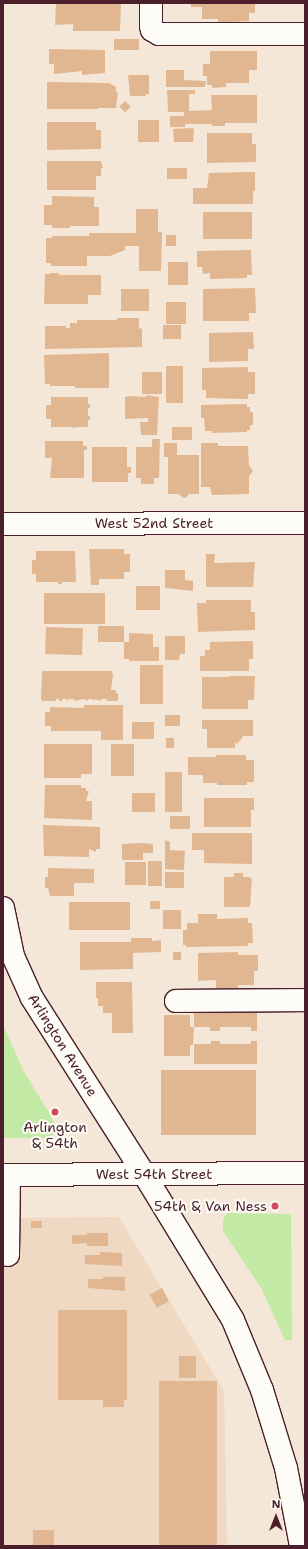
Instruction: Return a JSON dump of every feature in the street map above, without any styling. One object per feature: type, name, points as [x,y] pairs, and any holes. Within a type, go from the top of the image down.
[{"type":"main road","points":[[151,3],[152,30],[159,34],[305,34]]},
{"type":"main road","name":"West 52nd Street","points":[[3,524],[305,523]]},
{"type":"main road","name":"Arlington Avenue","points":[[3,908],[13,956],[32,998],[144,1174],[233,1320],[262,1390],[286,1468],[301,1546]]},
{"type":"main road","points":[[176,1001],[305,1000]]},
{"type":"main road","name":"West 54th Street","points":[[6,1175],[305,1173]]},
{"type":"main road","points":[[6,1175],[8,1255]]},
{"type":"shaded area","points":[[119,1217],[224,1391],[227,1546],[3,1546],[3,1218]]},
{"type":"green space","points":[[3,1029],[5,1029],[24,1072],[50,1114],[56,1127],[53,1135],[47,1138],[3,1138]]},
{"type":"green space","points":[[228,1213],[291,1214],[292,1340],[285,1340],[261,1288],[223,1231],[223,1219]]},
{"type":"building","points":[[56,3],[121,3],[120,31],[73,31],[73,24],[55,25]]},
{"type":"building","points":[[191,3],[255,3],[255,13],[249,13],[249,21],[218,23],[218,19],[202,19],[202,7],[191,7]]},
{"type":"building","points":[[114,39],[139,39],[139,50],[114,50]]},
{"type":"building","points":[[49,49],[105,50],[105,73],[82,75],[82,71],[54,74],[54,64],[49,64]]},
{"type":"building","points":[[210,51],[257,51],[257,70],[249,70],[249,83],[226,83],[226,87],[212,88],[212,85],[207,85],[207,76],[203,76],[203,64],[210,64]]},
{"type":"building","points":[[166,70],[184,70],[184,80],[206,81],[205,87],[166,87]]},
{"type":"building","points":[[128,75],[149,75],[149,94],[145,94],[146,96],[130,96]]},
{"type":"building","points":[[47,82],[109,83],[116,87],[116,92],[118,92],[116,108],[47,109]]},
{"type":"building","points":[[167,90],[195,90],[195,94],[189,94],[189,111],[212,110],[211,95],[257,95],[257,123],[225,123],[225,126],[212,126],[212,124],[185,124],[185,127],[170,127],[170,116],[184,116],[184,112],[168,112]]},
{"type":"building","points":[[125,101],[131,107],[125,112],[119,107]]},
{"type":"building","points":[[138,120],[159,120],[159,142],[138,142]]},
{"type":"building","points":[[47,122],[96,122],[96,130],[101,130],[101,149],[47,150]]},
{"type":"building","points":[[173,129],[194,129],[193,142],[174,142]]},
{"type":"building","points":[[207,133],[252,133],[252,144],[256,144],[256,162],[207,163]]},
{"type":"building","points":[[47,161],[101,161],[103,168],[101,168],[101,176],[96,176],[96,190],[47,190]]},
{"type":"building","points":[[167,168],[187,168],[187,179],[167,179]]},
{"type":"building","points":[[255,172],[253,204],[193,204],[193,188],[207,188],[209,173]]},
{"type":"building","points":[[52,196],[94,197],[94,207],[99,207],[99,226],[70,226],[70,228],[52,228],[52,225],[44,225],[44,205],[52,205]]},
{"type":"building","points":[[136,209],[158,209],[158,232],[162,232],[161,271],[139,271],[139,246],[125,246],[125,250],[110,256],[87,256],[87,266],[51,266],[51,263],[46,263],[46,238],[52,238],[52,236],[89,236],[89,233],[136,233]]},
{"type":"building","points":[[203,212],[252,212],[252,239],[203,239]]},
{"type":"building","points":[[166,235],[176,235],[176,246],[166,246]]},
{"type":"building","points":[[251,250],[252,275],[247,275],[247,278],[210,279],[210,273],[203,274],[202,267],[197,267],[197,251]]},
{"type":"building","points":[[168,262],[188,262],[188,285],[168,285]]},
{"type":"building","points":[[59,273],[59,275],[101,275],[101,295],[88,295],[88,304],[44,304],[45,274]]},
{"type":"building","points":[[255,288],[256,313],[249,313],[249,321],[203,321],[203,289]]},
{"type":"building","points":[[121,289],[149,289],[149,311],[121,311]]},
{"type":"building","points":[[166,302],[186,302],[186,324],[166,324]]},
{"type":"building","points":[[117,318],[139,318],[139,328],[142,329],[142,347],[45,349],[45,326],[66,326],[66,328],[70,328],[70,323],[77,323],[77,320],[117,320]]},
{"type":"building","points":[[163,325],[181,325],[181,339],[163,339]]},
{"type":"building","points":[[253,332],[254,349],[248,349],[248,361],[209,362],[209,333]]},
{"type":"building","points":[[109,353],[109,388],[75,388],[75,386],[50,386],[50,384],[45,384],[44,355]]},
{"type":"building","points":[[166,366],[183,366],[183,403],[166,403]]},
{"type":"building","points":[[248,367],[248,372],[255,372],[255,394],[248,394],[248,399],[206,398],[206,390],[202,390],[202,368]]},
{"type":"building","points":[[142,372],[162,372],[162,394],[142,394]]},
{"type":"building","points":[[146,395],[159,397],[157,435],[141,435],[140,422],[148,422],[148,418],[125,419],[125,397],[146,397]]},
{"type":"building","points":[[51,397],[88,397],[88,404],[90,404],[90,408],[88,408],[88,416],[90,416],[90,420],[88,420],[88,427],[51,427],[51,419],[46,419],[46,405],[51,405]]},
{"type":"building","points":[[247,404],[247,407],[250,407],[250,412],[253,412],[253,425],[250,425],[250,430],[247,430],[247,432],[212,433],[212,431],[205,431],[204,418],[201,418],[201,405]]},
{"type":"building","points":[[172,427],[192,427],[192,440],[172,440]]},
{"type":"building","points":[[152,439],[160,439],[159,478],[154,478],[154,484],[141,484],[141,478],[136,478],[136,447],[152,447]]},
{"type":"building","points":[[45,441],[83,441],[83,446],[87,446],[87,450],[84,450],[84,478],[50,478],[52,458],[45,458]]},
{"type":"building","points":[[164,443],[177,443],[177,455],[199,455],[199,494],[189,494],[184,498],[178,494],[168,494],[168,457],[164,457]]},
{"type":"building","points":[[201,443],[218,443],[218,446],[248,446],[249,465],[253,471],[249,476],[249,494],[212,495],[210,487],[201,487]]},
{"type":"building","points":[[92,447],[127,447],[127,467],[131,467],[131,473],[128,473],[128,482],[92,482]]},
{"type":"building","points":[[89,549],[124,549],[124,554],[130,554],[130,572],[124,572],[124,579],[99,579],[99,585],[91,585]]},
{"type":"building","points":[[36,551],[75,551],[76,582],[62,582],[62,584],[58,584],[58,582],[36,582],[36,574],[32,574],[32,560],[36,560]]},
{"type":"building","points":[[206,554],[215,554],[214,563],[255,562],[253,587],[206,587]]},
{"type":"building","points":[[165,570],[185,570],[185,580],[193,581],[193,591],[165,588]]},
{"type":"building","points":[[136,586],[160,586],[160,610],[136,610]]},
{"type":"building","points":[[44,593],[105,593],[105,624],[44,624]]},
{"type":"building","points":[[206,600],[251,600],[251,612],[255,612],[255,630],[198,632],[197,603],[206,603]]},
{"type":"building","points":[[98,626],[124,626],[124,642],[98,642]]},
{"type":"building","points":[[46,627],[83,628],[82,655],[45,654]]},
{"type":"building","points":[[129,633],[153,634],[153,647],[159,647],[159,661],[129,661],[129,659],[124,659],[124,642],[129,642]]},
{"type":"building","points":[[165,636],[185,636],[185,654],[180,654],[179,660],[165,660]]},
{"type":"building","points":[[253,641],[253,659],[249,659],[249,671],[200,671],[200,656],[205,656],[205,650],[210,650],[210,642]]},
{"type":"building","points":[[140,665],[163,665],[163,704],[140,704]]},
{"type":"building","points":[[42,671],[111,671],[113,674],[111,690],[116,690],[116,693],[118,693],[118,701],[106,701],[107,699],[101,699],[101,701],[94,699],[94,701],[92,699],[88,699],[88,701],[84,699],[74,701],[74,699],[68,699],[68,701],[66,699],[62,699],[62,701],[59,701],[59,699],[56,699],[56,701],[42,701]]},
{"type":"building","points":[[255,676],[254,700],[248,700],[248,709],[202,709],[202,677]]},
{"type":"building","points":[[84,705],[123,705],[123,740],[101,740],[101,731],[51,731],[51,726],[45,726],[45,712],[50,712],[50,707],[84,708]]},
{"type":"building","points":[[165,715],[180,715],[180,726],[165,726]]},
{"type":"building","points":[[202,720],[253,720],[253,736],[241,736],[243,737],[237,744],[235,742],[235,748],[207,748],[207,729],[202,729]]},
{"type":"building","points":[[132,722],[154,722],[154,739],[132,739]]},
{"type":"building","points":[[166,738],[174,738],[174,748],[166,748]]},
{"type":"building","points":[[44,744],[92,744],[92,774],[81,774],[81,778],[44,778]]},
{"type":"building","points":[[111,744],[134,744],[134,776],[111,776]]},
{"type":"building","points":[[216,755],[246,755],[246,760],[254,760],[254,782],[247,782],[247,785],[217,785],[217,783],[203,783],[203,775],[188,775],[188,757],[216,757]]},
{"type":"building","points":[[165,772],[182,772],[182,812],[165,812]]},
{"type":"building","points":[[45,785],[81,785],[81,788],[86,788],[86,791],[89,791],[86,801],[92,801],[92,820],[44,818]]},
{"type":"building","points":[[132,793],[155,793],[155,812],[132,812]]},
{"type":"building","points":[[204,798],[254,798],[254,810],[251,810],[251,827],[204,827]]},
{"type":"building","points":[[170,816],[190,816],[190,829],[170,829]]},
{"type":"building","points":[[43,825],[100,827],[100,849],[96,849],[96,852],[89,849],[89,857],[44,856]]},
{"type":"building","points":[[192,833],[252,833],[252,864],[204,863],[204,850],[192,850]]},
{"type":"building","points":[[165,840],[170,842],[170,850],[185,851],[184,870],[165,869]]},
{"type":"building","points":[[122,844],[153,844],[153,853],[143,853],[143,860],[122,860]]},
{"type":"building","points":[[148,861],[162,861],[162,886],[148,886]]},
{"type":"building","points":[[125,862],[146,862],[146,885],[125,885]]},
{"type":"building","points":[[48,868],[94,869],[94,883],[74,883],[74,896],[50,896],[48,888],[45,888],[45,877],[48,877]]},
{"type":"building","points":[[165,872],[184,872],[184,888],[165,888]]},
{"type":"building","points":[[234,873],[243,873],[243,877],[249,877],[252,879],[250,907],[224,907],[224,877],[234,877]]},
{"type":"building","points":[[150,901],[160,901],[160,909],[150,909]]},
{"type":"building","points":[[69,902],[130,902],[130,930],[69,930]]},
{"type":"building","points":[[163,910],[181,910],[181,929],[163,929]]},
{"type":"building","points":[[198,914],[217,914],[217,919],[248,918],[248,923],[252,923],[253,943],[248,943],[248,946],[186,947],[186,945],[183,945],[183,930],[187,930],[187,923],[198,923]]},
{"type":"building","points":[[131,938],[152,938],[152,941],[161,940],[161,952],[133,953],[133,969],[80,970],[80,942],[131,942]]},
{"type":"building","points":[[173,952],[181,952],[181,960],[173,960]]},
{"type":"building","points":[[238,952],[238,955],[258,955],[258,971],[254,971],[254,985],[238,985],[238,988],[216,988],[216,980],[198,981],[198,953]]},
{"type":"building","points":[[96,982],[132,982],[133,1033],[112,1033],[112,1013],[103,1013],[103,1006],[98,1006],[98,998],[96,998]]},
{"type":"building","points":[[194,1009],[257,1009],[257,1031],[251,1031],[251,1027],[220,1027],[220,1031],[210,1031],[210,1027],[194,1027]]},
{"type":"building","points":[[164,1015],[190,1015],[190,1027],[194,1027],[193,1045],[190,1045],[190,1056],[164,1056]]},
{"type":"building","points":[[211,1041],[220,1041],[220,1044],[251,1044],[251,1041],[257,1041],[257,1064],[194,1064],[194,1044],[211,1044]]},
{"type":"building","points":[[161,1070],[256,1070],[256,1135],[161,1135]]},
{"type":"building","points":[[31,1221],[42,1221],[42,1228],[31,1228]]},
{"type":"building","points":[[87,1233],[108,1233],[108,1246],[87,1246],[87,1243],[72,1244],[72,1235],[87,1235]]},
{"type":"building","points":[[100,1252],[122,1253],[122,1266],[85,1264],[85,1255],[100,1255]]},
{"type":"building","points":[[103,1277],[125,1277],[125,1291],[88,1288],[88,1279],[103,1279]]},
{"type":"building","points":[[162,1288],[169,1301],[157,1308],[150,1295]]},
{"type":"building","points":[[58,1310],[127,1310],[127,1400],[124,1400],[124,1407],[103,1407],[103,1400],[58,1400]]},
{"type":"building","points":[[179,1356],[196,1356],[196,1378],[179,1378]]},
{"type":"building","points":[[159,1381],[217,1381],[217,1546],[159,1546]]},
{"type":"building","points":[[33,1530],[54,1530],[54,1546],[33,1546]]},
{"type":"place","name":"Arlington & 54th","points":[[55,1112]]},
{"type":"place","name":"54th & Van Ness","points":[[275,1206]]}]
